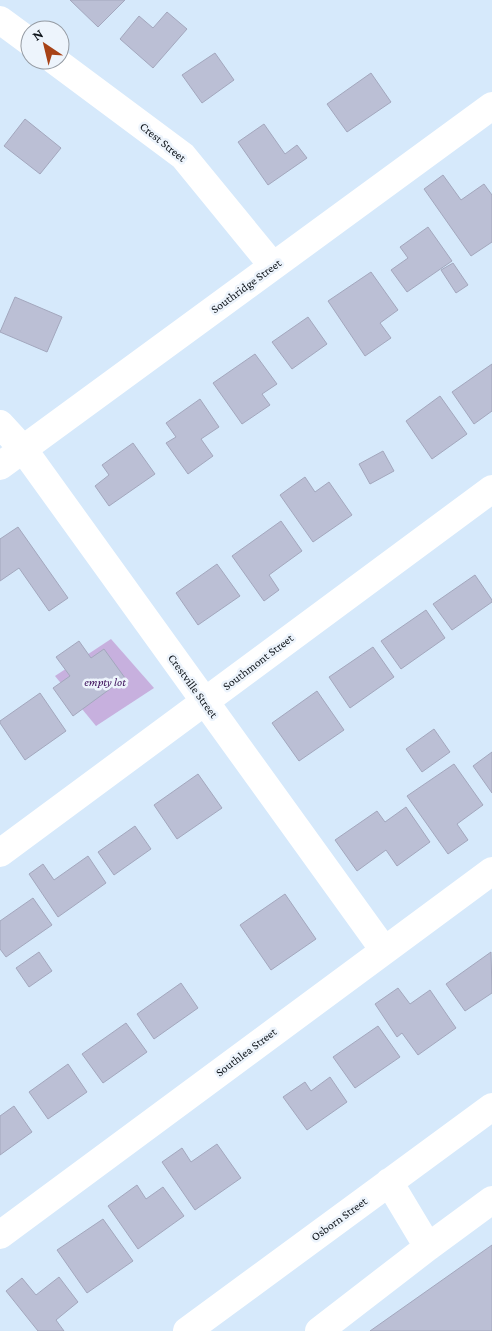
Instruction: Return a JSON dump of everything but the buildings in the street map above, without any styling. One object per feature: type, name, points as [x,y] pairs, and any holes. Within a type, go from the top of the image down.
[{"type":"street","points":[[0,20],[20,35]]},
{"type":"street","name":"Crest Street","points":[[67,70],[183,156],[273,266]]},
{"type":"street","name":"Southridge Street","points":[[0,466],[492,106]]},
{"type":"street","name":"Crestville Street","points":[[0,424],[23,449],[384,950]]},
{"type":"street","name":"Southmont Street","points":[[0,853],[492,489]]},
{"type":"street","name":"Southlea Street","points":[[0,1235],[492,871]]},
{"type":"street","name":"Osborn Street","points":[[187,1331],[492,1107]]},
{"type":"street","points":[[390,1182],[428,1246]]},
{"type":"street","points":[[319,1331],[428,1246],[492,1200]]},
{"type":"green space","name":"empty lot","points":[[111,639],[154,688],[96,726],[55,676]]}]
